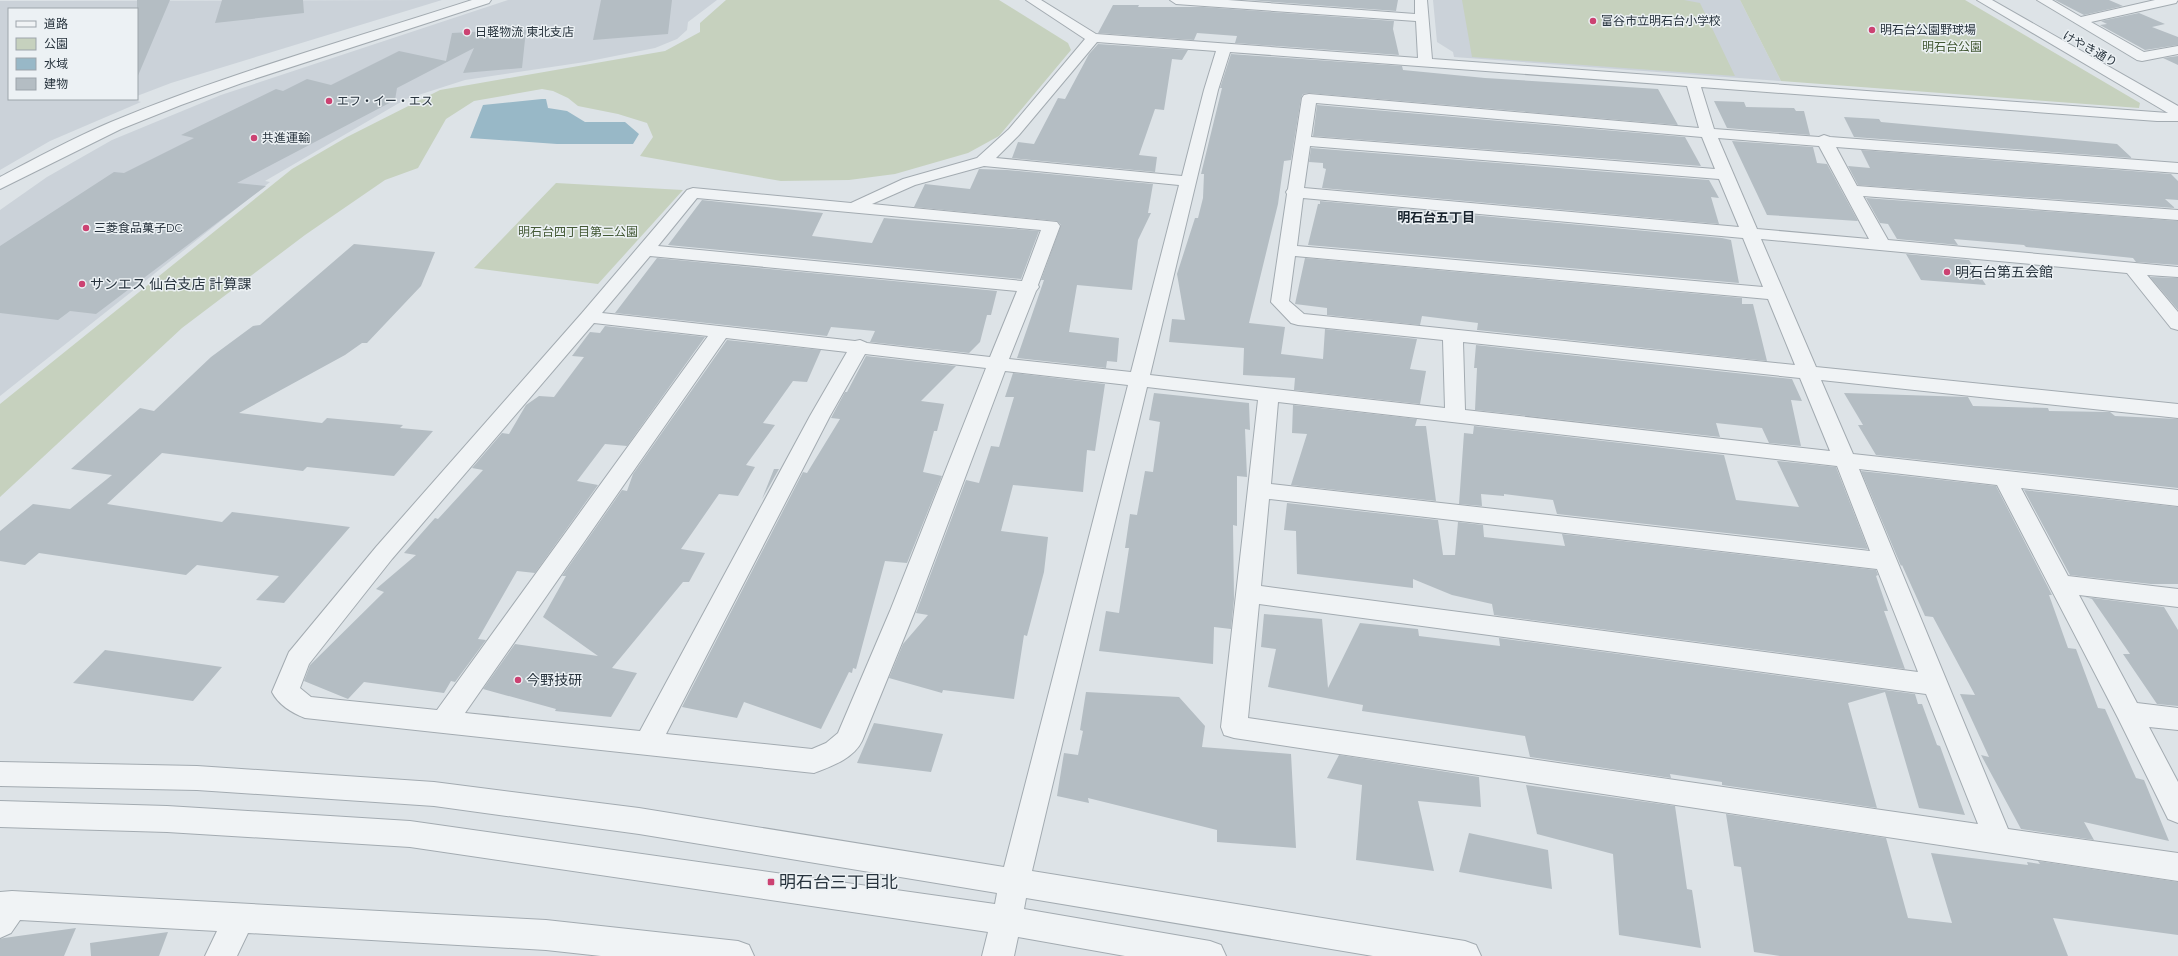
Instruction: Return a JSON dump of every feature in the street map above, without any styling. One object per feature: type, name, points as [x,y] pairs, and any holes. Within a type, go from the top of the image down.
[{"type":"street","points":[[0,184],[62,150],[118,124],[177,100],[485,0]]},
{"type":"street","points":[[1032,0],[1093,38],[1693,84],[2178,117]]},
{"type":"street","points":[[1176,0],[1422,18]]},
{"type":"street","points":[[1421,0],[1425,63]]},
{"type":"street","points":[[1983,0],[2178,112]]},
{"type":"street","name":"けやき通り","points":[[2003,0],[2178,98]]},
{"type":"street","points":[[2043,0],[2142,57],[2178,50]]},
{"type":"street","points":[[2079,21],[2172,0]]},
{"type":"street","points":[[983,161],[1014,132],[1093,38]]},
{"type":"street","points":[[998,956],[1138,378],[1210,90],[1224,48]]},
{"type":"street","points":[[1693,84],[1708,133],[1844,458],[1998,840]]},
{"type":"street","points":[[2178,168],[1824,140],[1708,133],[1309,98],[1294,192],[1288,250],[1280,302],[1298,319],[2178,411]]},
{"type":"street","points":[[1824,140],[1882,246]]},
{"type":"street","points":[[1302,141],[1726,175]]},
{"type":"street","points":[[853,208],[875,196],[909,182],[983,161],[1188,181]]},
{"type":"street","points":[[1851,190],[2178,215]]},
{"type":"street","points":[[1294,192],[2178,272]]},
{"type":"street","points":[[693,193],[1051,226],[1030,287],[998,362],[892,640],[848,741],[836,751],[814,761],[305,707],[285,692],[298,658],[384,553],[646,250],[693,193]]},
{"type":"street","points":[[646,250],[1030,287]]},
{"type":"street","points":[[1288,250],[1776,294]]},
{"type":"street","points":[[2133,269],[2178,324]]},
{"type":"street","points":[[589,317],[860,346],[1269,394],[1844,458],[2005,479],[2178,498]]},
{"type":"street","points":[[444,721],[722,331]]},
{"type":"street","points":[[1453,335],[1456,415]]},
{"type":"street","points":[[647,744],[820,416],[860,346]]},
{"type":"street","points":[[1269,394],[1234,727],[2178,867]]},
{"type":"street","points":[[2005,479],[2129,713],[2178,810]]},
{"type":"street","points":[[1259,490],[1885,561]]},
{"type":"street","points":[[2061,584],[2178,598]]},
{"type":"street","points":[[1248,593],[1935,685]]},
{"type":"street","points":[[2129,713],[2178,719]]},
{"type":"street","points":[[0,774],[197,778],[434,794],[639,821],[1015,881],[1465,956]]},
{"type":"street","points":[[0,814],[167,819],[410,834],[1006,920],[1210,956]]},
{"type":"street","points":[[4,911],[240,917],[546,935],[738,956]]},
{"type":"street","points":[[221,956],[240,917]]},
{"type":"shaded area","points":[[442,0],[171,83],[138,96],[138,8],[8,8],[8,100],[134,100],[141,102],[50,141],[0,170],[0,1]]},
{"type":"shaded area","points":[[508,0],[717,0],[688,22],[687,30],[677,39],[655,48],[585,62],[465,80],[406,99],[265,181],[270,182],[0,396],[0,210],[47,177],[112,140],[221,95]]},
{"type":"shaded area","name":"富谷市立明石台小学校","points":[[1433,0],[1740,0],[1781,81],[1454,57],[1453,52],[1437,42]]},
{"type":"green space","points":[[726,0],[999,0],[1068,43],[1071,50],[999,136],[968,153],[895,174],[849,180],[781,181],[640,156],[653,137],[647,123],[618,114],[578,106],[568,98],[553,91],[542,89],[474,101],[446,119],[418,168],[385,180],[305,235],[182,328],[0,497],[0,404],[292,169],[347,137],[440,90],[665,51],[700,32],[700,23]]},
{"type":"green space","name":"富谷市立明石台小学校","points":[[1462,0],[1684,0],[1700,3],[1735,76],[1472,57]]},
{"type":"green space","name":"明石台公園","points":[[1740,0],[1965,0],[2140,103],[2139,108],[1781,81]]},
{"type":"green space","name":"明石台四丁目第二公園","points":[[556,183],[683,190],[598,284],[474,268]]},
{"type":"water","points":[[546,99],[548,108],[567,111],[585,122],[625,122],[639,134],[633,144],[557,144],[470,138],[483,105]]},
{"type":"building","points":[[137,0],[170,0],[138,76],[138,8]]},
{"type":"building","points":[[222,0],[303,0],[304,13],[215,23]]},
{"type":"building","points":[[601,0],[672,0],[668,34],[593,40]]},
{"type":"building","points":[[1248,0],[1398,0],[1396,11]]},
{"type":"building","points":[[2055,0],[2109,0],[2123,6],[2084,15]]},
{"type":"building","points":[[1113,5],[1139,5],[1138,7],[1203,7],[1394,21],[1393,29],[1399,55],[1235,43],[1237,36],[1197,33],[1194,40],[1098,33]]},
{"type":"building","points":[[2139,13],[2165,24],[2152,27],[2178,37],[2178,45],[2145,50],[2100,25],[2107,24],[2101,21]]},
{"type":"building","points":[[509,30],[506,31],[526,30],[522,68],[463,73],[474,48],[397,88],[395,100],[237,183],[266,186],[96,314],[70,311],[58,320],[0,313],[0,246],[114,172],[124,173],[194,138],[181,135],[276,89],[283,91],[307,79],[331,85],[399,51],[446,61],[452,33]]},
{"type":"building","points":[[1098,44],[1188,50],[1182,60],[1172,59],[1164,110],[1155,109],[1139,155],[1157,157],[1155,172],[1012,158],[1018,142],[1034,144],[1058,98],[1065,99],[1089,54]]},
{"type":"building","points":[[1231,54],[1402,66],[1403,70],[1485,78],[1658,89],[1678,125],[1309,93],[1303,94],[1301,98],[1291,160],[1284,161],[1278,204],[1249,323],[1285,327],[1281,354],[1323,359],[1325,329],[1417,339],[1410,369],[1426,371],[1420,404],[1294,390],[1295,378],[1243,375],[1244,348],[1169,342],[1172,319],[1185,320],[1177,274],[1195,218],[1198,218],[1203,198],[1204,174],[1201,174],[1222,88],[1220,88]]},
{"type":"building","points":[[2178,56],[2178,65],[2163,58]]},
{"type":"building","points":[[1714,101],[1744,102],[1746,107],[1794,108],[1796,111],[1804,111],[1810,135],[1727,128]]},
{"type":"building","points":[[1317,105],[1685,137],[1701,166],[1313,136]]},
{"type":"building","points":[[1844,117],[1879,119],[1881,122],[2117,144],[2132,158],[1854,137]]},
{"type":"building","points":[[1732,141],[1813,147],[1817,163],[1827,164],[1858,221],[1767,215]]},
{"type":"building","points":[[1311,148],[1709,180],[1719,198],[1711,197],[1719,224],[1322,188],[1326,169],[1323,168],[1323,163],[1309,162]]},
{"type":"building","points":[[1861,150],[2171,174],[2178,181],[2178,200],[2165,199],[2175,208],[1858,185],[1848,166],[1870,168]]},
{"type":"building","points":[[979,169],[1007,170],[1153,184],[1148,213],[1151,213],[1138,240],[1132,290],[1077,285],[1069,332],[1119,338],[1117,362],[1107,361],[1106,368],[1017,358],[1044,280],[1041,280],[1061,225],[1057,221],[914,207],[925,184],[970,189]]},
{"type":"building","points":[[1866,198],[2178,221],[2178,265],[2136,262],[2133,258],[2026,247],[2024,245],[1954,239],[1958,245],[1897,239],[1888,224],[1880,223]]},
{"type":"building","points":[[702,200],[823,213],[812,236],[872,243],[884,218],[1039,231],[1021,279],[668,245]]},
{"type":"building","points":[[1320,201],[1722,238],[1731,240],[1739,283],[1308,245]]},
{"type":"building","points":[[354,244],[435,252],[421,286],[367,343],[362,343],[345,355],[239,413],[322,423],[327,418],[403,425],[400,428],[433,431],[394,476],[307,467],[303,471],[162,453],[107,504],[222,522],[232,512],[350,527],[284,603],[256,600],[279,576],[197,565],[186,575],[39,553],[25,565],[0,561],[0,531],[33,504],[70,509],[112,475],[71,469],[140,408],[154,411],[211,357],[253,326],[260,325]]},
{"type":"building","name":"明石台第五会館","points":[[1906,254],[1969,260],[1986,285],[1921,280]]},
{"type":"building","points":[[657,258],[997,291],[991,315],[987,315],[980,342],[969,353],[870,342],[875,331],[831,327],[827,336],[615,313]]},
{"type":"building","points":[[1305,258],[1742,298],[1742,304],[1753,304],[1767,361],[1477,330],[1478,323],[1422,316],[1420,325],[1327,315],[1327,308],[1295,304]]},
{"type":"building","points":[[2150,277],[2178,278],[2178,310]]},
{"type":"building","points":[[605,326],[705,337],[627,446],[605,444],[577,481],[598,485],[535,573],[517,571],[478,639],[486,640],[455,682],[451,681],[444,693],[364,682],[348,699],[304,681],[310,665],[384,592],[376,589],[416,555],[404,553],[435,518],[438,519],[483,470],[472,468],[502,433],[509,434],[526,405],[539,396],[554,397],[584,357],[572,356],[590,332],[600,333]]},
{"type":"building","points":[[727,340],[821,350],[807,382],[793,381],[763,423],[775,425],[746,465],[755,467],[738,496],[719,494],[681,549],[705,553],[689,582],[683,582],[612,668],[637,673],[611,717],[555,711],[556,709],[483,689],[515,644],[598,656],[543,617],[566,576],[562,576],[622,490],[627,491],[633,474]]},
{"type":"building","points":[[1476,345],[1792,379],[1802,401],[1791,400],[1801,446],[1769,443],[1762,428],[1716,423],[1720,437],[1475,410],[1477,368],[1474,368]]},
{"type":"building","points":[[866,356],[956,366],[921,401],[944,404],[937,431],[934,431],[923,472],[942,476],[907,563],[885,561],[856,669],[853,668],[852,673],[849,672],[821,729],[744,702],[737,718],[682,707],[803,472],[807,473],[840,419],[831,418]]},
{"type":"building","points":[[1013,373],[1105,384],[1095,451],[1087,450],[1083,492],[1013,485],[1001,531],[1048,537],[1044,572],[1027,636],[1024,635],[1014,699],[943,690],[942,693],[889,678],[903,644],[928,615],[916,613],[966,480],[979,483],[991,446],[999,447],[1014,397],[1005,397]]},
{"type":"building","points":[[1154,393],[1249,403],[1250,430],[1245,429],[1247,477],[1237,476],[1237,526],[1233,525],[1234,599],[1231,629],[1214,627],[1213,664],[1099,651],[1106,611],[1119,613],[1129,548],[1125,548],[1130,514],[1137,515],[1145,471],[1153,472],[1160,422],[1149,420]]},
{"type":"building","points":[[1844,393],[1968,397],[1973,406],[2048,408],[2049,411],[2110,412],[2115,416],[2178,419],[2178,488],[1876,455],[1858,425],[1863,425]]},
{"type":"building","points":[[1293,405],[1417,419],[1415,426],[1426,426],[1436,501],[1291,485],[1307,434],[1292,433]]},
{"type":"building","points":[[1474,426],[1724,455],[1736,500],[1799,507],[1777,461],[1836,467],[1868,549],[1557,514],[1553,500],[1504,494],[1504,496],[1481,494],[1482,506],[1459,504],[1464,433],[1473,434]]},
{"type":"building","points":[[774,469],[779,469],[762,499]]},
{"type":"building","points":[[1861,471],[1996,486],[2052,595],[2049,595],[2068,648],[2076,649],[2098,708],[2105,709],[2136,778],[2144,780],[2169,841],[2084,822],[2094,840],[2021,829],[1981,755],[1989,757],[1960,694],[1975,695],[1933,617],[1925,616],[1902,565],[1901,566]]},
{"type":"building","points":[[2024,490],[2178,507],[2178,584],[2151,584],[2070,575]]},
{"type":"building","points":[[1287,503],[1438,520],[1443,555],[1455,555],[1458,522],[1483,525],[1484,537],[1565,546],[1562,534],[1876,570],[1878,575],[1876,576],[1888,611],[1884,611],[1905,669],[1494,615],[1492,604],[1452,595],[1413,579],[1413,588],[1297,574],[1296,531],[1284,530]]},
{"type":"building","points":[[2085,597],[2164,607],[2178,630],[2178,706],[2157,704],[2123,654],[2130,654],[2092,599]]},
{"type":"building","points":[[1264,614],[1322,619],[1328,688],[1360,623],[1418,629],[1419,636],[1500,646],[1499,638],[1915,694],[1918,704],[1922,704],[1937,745],[1940,746],[1965,815],[1919,808],[1885,692],[1848,703],[1877,808],[1722,785],[1722,782],[1670,774],[1671,778],[1530,757],[1525,736],[1362,711],[1363,705],[1268,687],[1276,649],[1261,647]]},
{"type":"building","points":[[105,650],[222,667],[193,701],[73,683]]},
{"type":"building","points":[[1086,692],[1179,697],[1205,726],[1202,747],[1291,754],[1296,848],[1217,842],[1217,830],[1088,798],[1089,803],[1057,796],[1064,753],[1078,755],[1083,731],[1080,730]]},
{"type":"building","points":[[874,723],[943,734],[931,772],[857,763]]},
{"type":"building","points":[[1339,755],[1479,777],[1481,807],[1418,801],[1434,871],[1356,860],[1362,785],[1327,778]]},
{"type":"building","points":[[1526,785],[1675,806],[1687,889],[1692,890],[1701,948],[1619,935],[1613,854],[1537,834]]},
{"type":"building","points":[[1726,814],[1886,838],[1908,918],[1952,923],[1931,853],[2028,865],[2027,862],[2040,864],[2038,861],[2178,882],[2178,935],[2053,918],[2068,956],[1780,956],[1754,952],[1741,867],[1734,866]]},
{"type":"building","points":[[1469,833],[1548,850],[1552,889],[1459,872]]},
{"type":"building","points":[[76,928],[64,956],[0,956],[0,939]]},
{"type":"building","points":[[168,932],[159,956],[91,956],[90,943]]},
{"type":"place","name":"富谷市立明石台小学校","points":[[1593,21]]},
{"type":"place","name":"明石台公園野球場","points":[[1872,30]]},
{"type":"place","name":"日軽物流 東北支店","points":[[467,32]]},
{"type":"place","name":"エフ・イー・エス","points":[[329,101]]},
{"type":"place","name":"共進運輸","points":[[254,138]]},
{"type":"place","name":"三菱食品菓子DC","points":[[86,228]]},
{"type":"place","name":"明石台第五会館","points":[[1947,272]]},
{"type":"place","name":"サンエス 仙台支店 計算課","points":[[82,284]]},
{"type":"place","name":"今野技研","points":[[518,680]]},
{"type":"place","name":"明石台三丁目北","points":[[771,882]]},
{"type":"district","name":"明石台五丁目","points":[[1436,217]]}]
